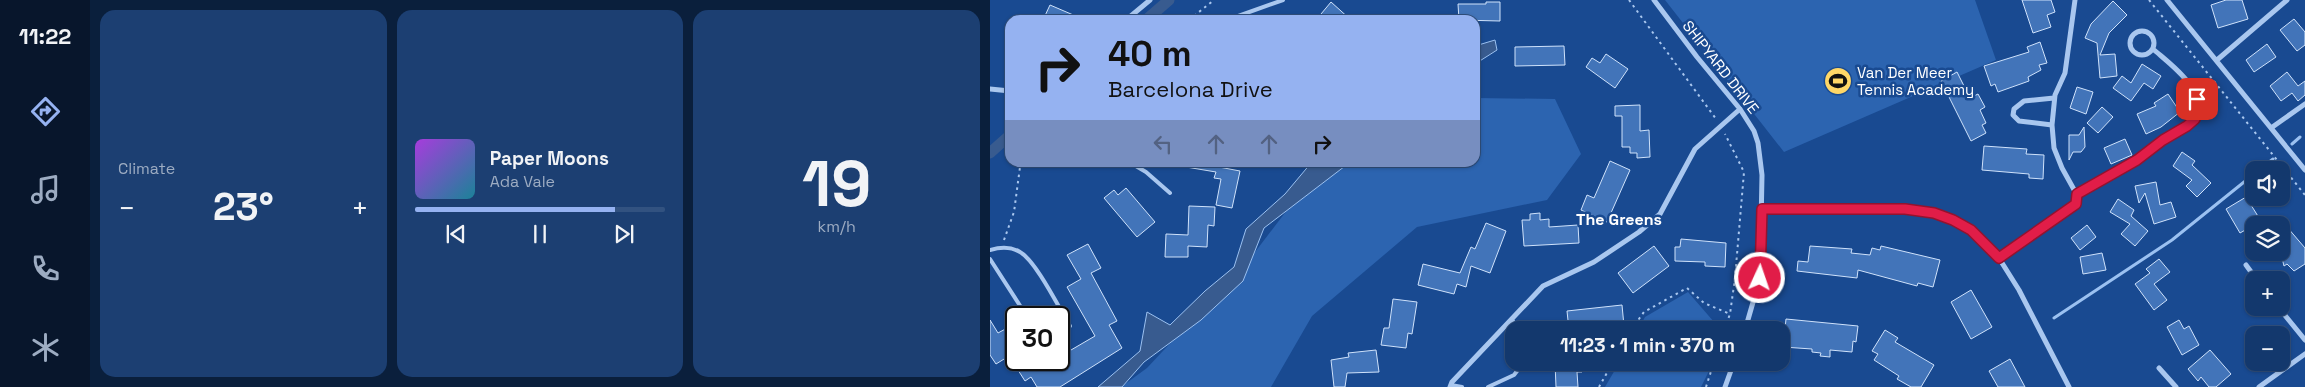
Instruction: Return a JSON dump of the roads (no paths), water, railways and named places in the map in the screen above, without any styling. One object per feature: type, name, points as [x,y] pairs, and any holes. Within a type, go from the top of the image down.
[{"type":"street","points":[[1132,15],[1150,0]]},
{"type":"street","name":"SHIPYARD DRIVE","points":[[1654,0],[1740,109],[1754,130],[1761,154],[1760,278],[1748,321]]},
{"type":"street","points":[[1999,258],[2076,204],[2077,194],[2062,168],[2054,148],[2052,125],[2054,98],[2065,73],[2075,0]]},
{"type":"street","points":[[2167,0],[2305,170]]},
{"type":"street","points":[[2217,60],[2288,0]]},
{"type":"street","points":[[2139,31],[2147,32],[2154,41],[2153,49],[2147,54],[2139,55],[2132,51],[2131,39],[2139,31]]},
{"type":"street","points":[[2077,194],[2137,160],[2195,119],[2198,112],[2197,99],[2188,81],[2153,49]]},
{"type":"street","points":[[990,89],[1005,90]]},
{"type":"street","points":[[2052,125],[2019,121],[2013,115],[2014,109],[2024,101],[2054,98]]},
{"type":"street","points":[[2271,128],[2305,104]]},
{"type":"street","points":[[1450,386],[1543,286],[1594,262],[1639,232],[1660,214],[1695,149],[1740,109]]},
{"type":"street","points":[[1762,209],[1905,209],[1934,213],[1953,220],[1971,230],[1999,258],[2019,290],[2069,387]]},
{"type":"street","points":[[2246,265],[2250,271]]},
{"type":"street","points":[[2286,316],[2305,340]]},
{"type":"street","points":[[2259,387],[2305,354]]},
{"type":"street","points":[[2159,368],[2176,387]]},
{"type":"street","points":[[1725,387],[1731,371]]},
{"type":"lane","points":[[1241,15],[1283,0]]},
{"type":"lane","points":[[1138,167],[1170,193]]},
{"type":"lane","points":[[990,250],[1001,246],[1020,252],[1034,266],[1058,306]]},
{"type":"lane","points":[[990,259],[1020,306]]},
{"type":"lane","points":[[1488,387],[1514,375],[1517,371]]},
{"type":"lane","points":[[1450,386],[1462,387]]},
{"type":"waterway","points":[[1152,15],[1169,0]]},
{"type":"waterway","points":[[2292,144],[2300,137]]},
{"type":"waterway","points":[[990,153],[1005,140]]},
{"type":"waterway","points":[[2054,318],[2172,240],[2245,181]]},
{"type":"place","name":"Van Der Meer Tennis Academy","points":[[1838,81]]},
{"type":"district","name":"The Greens","points":[[1619,219]]}]
